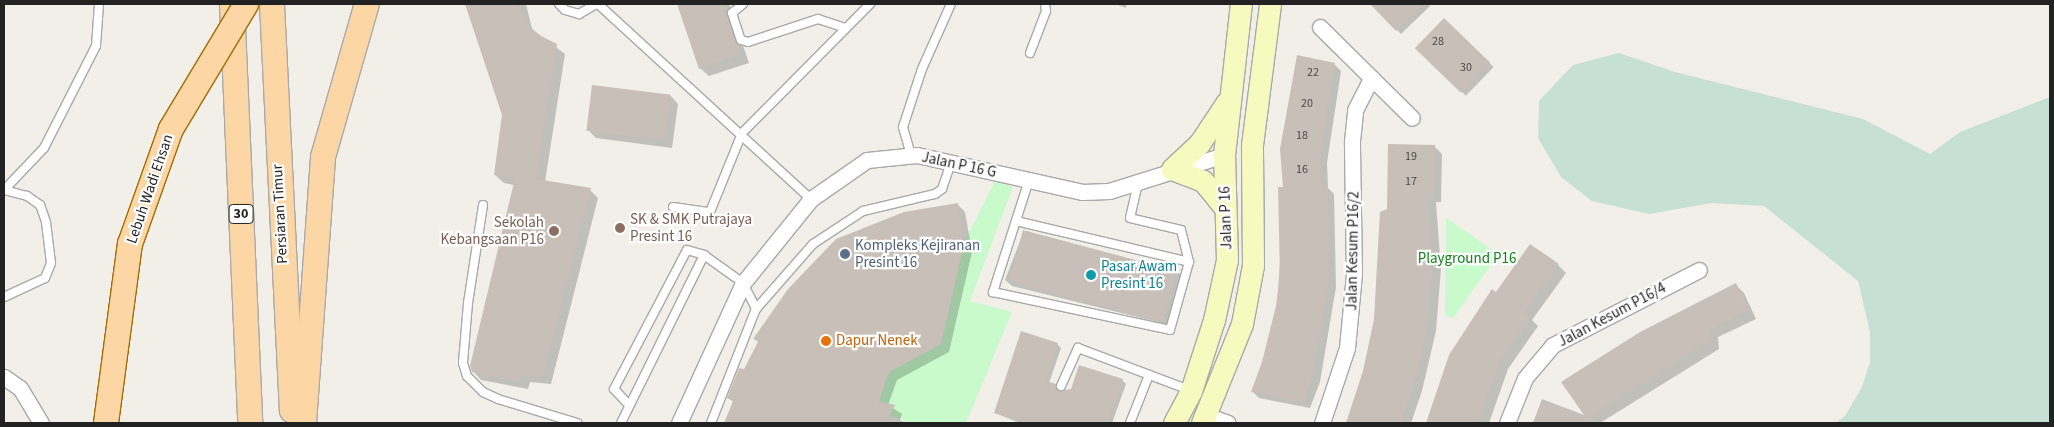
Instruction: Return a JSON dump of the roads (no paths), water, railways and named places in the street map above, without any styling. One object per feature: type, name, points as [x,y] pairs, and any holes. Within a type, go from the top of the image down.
[{"type":"main road","name":"30","points":[[232,4],[250,423]]},
{"type":"main road","name":"Lebuh Wadi Ehsan","points":[[106,423],[130,244],[171,129],[246,4]]},
{"type":"main road","name":"Persiaran Timur","points":[[272,4],[292,423]]},
{"type":"main road","points":[[304,423],[322,157],[367,4]]},
{"type":"street","name":"Jalan P 16","points":[[1174,423],[1191,391],[1214,320],[1227,260],[1224,155],[1241,4]]},
{"type":"street","name":"Jalan P 16","points":[[1204,419],[1242,324],[1253,266],[1252,145],[1262,50],[1270,4]]},
{"type":"street","points":[[1320,26],[1412,118]]},
{"type":"street","points":[[1253,266],[1237,174],[1224,155],[1238,136],[1262,50]]},
{"type":"street","name":"Jalan Kesum P16/2","points":[[1322,423],[1347,348],[1354,274],[1352,141],[1355,110],[1371,78]]},
{"type":"street","points":[[1225,208],[1203,181],[1172,169],[1199,144],[1230,97]]},
{"type":"street","name":"Jalan P 16 G","points":[[679,423],[743,283],[811,199],[867,160],[911,155],[1082,192],[1109,190],[1138,182],[1172,169],[1224,155]]},
{"type":"street","name":"Jalan Kesum P16/4","points":[[1507,423],[1524,378],[1553,345],[1699,270]]},
{"type":"street","points":[[4,377],[20,388],[41,423]]},
{"type":"street","points":[[1204,419],[1228,423]]},
{"type":"lane","points":[[4,296],[45,278],[51,264],[46,222],[40,205],[27,196],[4,190],[48,139],[96,46],[99,4]]},
{"type":"lane","points":[[559,4],[565,10],[579,14],[597,4],[742,133],[811,199]]},
{"type":"lane","points":[[743,4],[732,12],[741,40],[748,42],[818,19],[846,28]]},
{"type":"lane","points":[[673,206],[710,212],[742,133],[870,4]]},
{"type":"lane","points":[[911,155],[903,127],[922,69],[951,4]]},
{"type":"lane","points":[[1030,53],[1046,11],[1045,4]]},
{"type":"lane","points":[[711,423],[756,309],[813,244],[863,211],[935,194],[942,189],[951,163]]},
{"type":"lane","points":[[1029,180],[993,292],[1170,330],[1189,262],[1181,230],[1130,218],[1138,182]]},
{"type":"lane","points":[[483,205],[468,303],[463,363],[467,376],[482,392],[498,399],[577,423]]},
{"type":"lane","points":[[1016,221],[1189,262]]},
{"type":"lane","points":[[630,405],[614,389],[687,250],[704,255],[743,283],[756,309]]},
{"type":"lane","points":[[621,423],[704,255]]},
{"type":"lane","points":[[1061,386],[1078,348],[1191,391]]},
{"type":"lane","points":[[1130,423],[1149,375]]},
{"type":"place","name":"SK & SMK Putrajaya Presint 16","points":[[620,228]]},
{"type":"place","name":"Sekolah Kebangsaan P16","points":[[554,231]]},
{"type":"place","name":"Kompleks Kejiranan Presint 16","points":[[845,254]]},
{"type":"place","name":"Pasar Awam Presint 16","points":[[1091,275]]},
{"type":"place","name":"Dapur Nenek","points":[[826,341]]},
{"type":"park label","name":"Playground P16","points":[[1467,259]]}]
